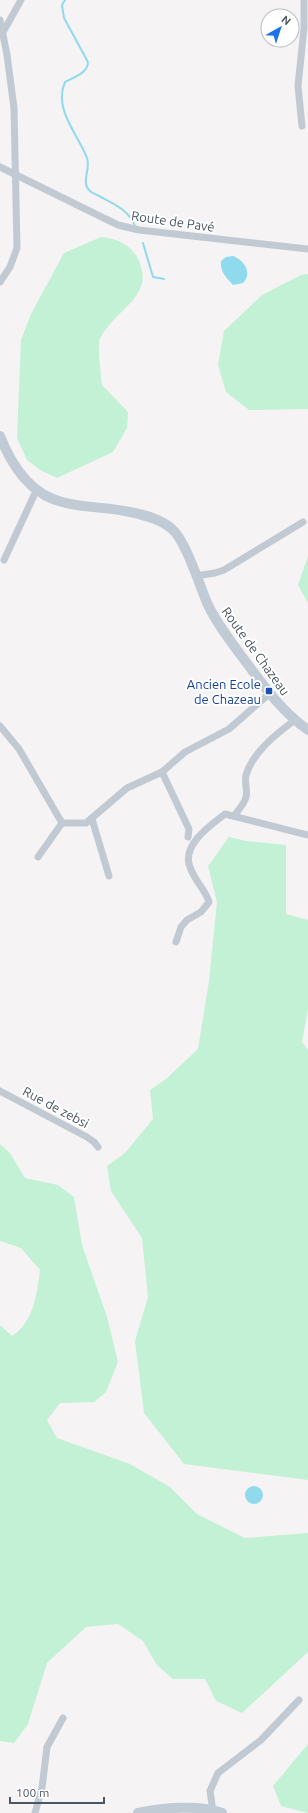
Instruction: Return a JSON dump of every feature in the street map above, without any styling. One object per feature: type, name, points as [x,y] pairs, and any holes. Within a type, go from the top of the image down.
[{"type":"main road","name":"Route de Chazeau","points":[[0,436],[13,463],[24,477],[37,489],[60,501],[122,510],[162,522],[173,530],[178,536],[209,608],[230,641],[269,694],[295,720],[308,730]]},
{"type":"main road","points":[[138,1813],[152,1810],[192,1808],[217,1812]]},
{"type":"street","points":[[1,36],[21,0]]},
{"type":"street","points":[[302,126],[298,86],[304,28],[304,0]]},
{"type":"street","points":[[0,20],[1,36],[8,55],[13,100],[17,248],[10,267],[0,282]]},
{"type":"street","name":"Route de Pavé","points":[[0,167],[118,225],[139,230],[308,249]]},
{"type":"street","points":[[4,560],[21,520],[37,489]]},
{"type":"street","points":[[196,576],[224,570],[303,522]]},
{"type":"street","points":[[62,823],[86,823],[127,788],[162,772],[185,752],[229,729],[269,694]]},
{"type":"street","points":[[235,815],[246,798],[246,775],[257,756],[275,735],[295,720]]},
{"type":"street","points":[[0,726],[19,749],[62,823]]},
{"type":"street","points":[[162,772],[189,829],[188,838]]},
{"type":"street","points":[[176,942],[181,927],[187,920],[201,912],[209,902],[207,894],[189,866],[190,852],[198,837],[220,818],[225,814],[235,815],[308,835]]},
{"type":"street","points":[[92,818],[109,876]]},
{"type":"street","points":[[38,857],[62,823]]},
{"type":"street","name":"Rue de zebsi","points":[[0,1091],[87,1137],[94,1142],[98,1148]]},
{"type":"street","points":[[217,1812],[210,1790],[218,1774],[261,1740],[299,1700]]},
{"type":"street","points":[[35,1813],[42,1788],[47,1747],[63,1718]]},
{"type":"green space","points":[[101,237],[117,240],[126,245],[134,252],[142,270],[142,282],[138,292],[132,301],[107,328],[99,343],[102,385],[128,412],[127,428],[113,452],[57,478],[40,470],[27,460],[17,438],[21,340],[31,314],[64,253]]},
{"type":"green space","points":[[308,274],[308,409],[249,410],[226,392],[218,365],[224,331],[262,295],[301,275]]},
{"type":"green space","points":[[308,556],[308,603],[298,585]]},
{"type":"green space","points":[[229,837],[246,841],[286,845],[286,914],[308,920],[308,1008],[302,1042],[308,1050],[308,1480],[184,1464],[144,1413],[135,1341],[148,1297],[142,1238],[111,1191],[107,1166],[125,1153],[153,1119],[150,1090],[166,1079],[198,1049],[209,981],[217,902],[208,866]]},
{"type":"green space","points":[[0,1144],[10,1153],[25,1178],[58,1185],[74,1197],[82,1245],[107,1317],[118,1362],[106,1392],[94,1402],[60,1403],[47,1420],[57,1438],[130,1464],[170,1487],[197,1514],[245,1538],[308,1533],[308,1652],[242,1713],[216,1701],[205,1679],[173,1679],[157,1665],[143,1641],[118,1624],[86,1627],[47,1663],[28,1724],[14,1743],[0,1741],[0,1325],[12,1336],[25,1323],[30,1315],[36,1297],[40,1270],[21,1248],[0,1241]]},
{"type":"green space","points":[[308,1744],[308,1813],[281,1806],[273,1786]]},
{"type":"water","points":[[233,256],[241,260],[244,264],[247,275],[243,283],[233,285],[221,268],[221,261],[226,257]]},
{"type":"water","points":[[254,1486],[260,1489],[263,1495],[260,1501],[254,1504],[248,1501],[245,1495],[248,1489]]},
{"type":"waterway","points":[[65,0],[62,5],[64,18],[88,62],[86,69],[83,72],[65,82],[62,92],[64,112],[87,158],[87,187],[91,192],[125,212],[135,226]]},
{"type":"waterway","points":[[143,243],[153,277],[164,279]]},
{"type":"place","name":"Ancien Ecole de Chazeau","points":[[269,691]]}]
